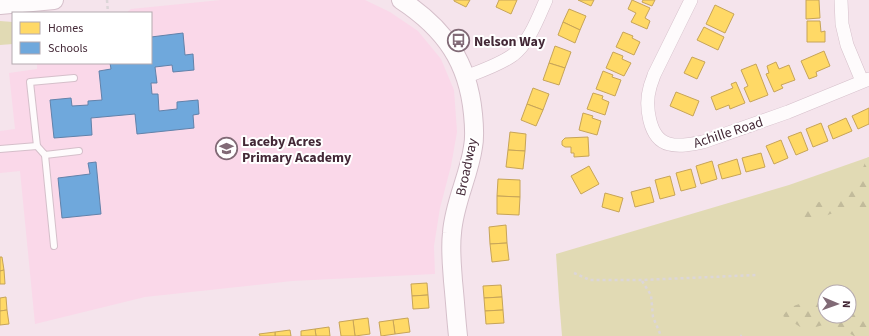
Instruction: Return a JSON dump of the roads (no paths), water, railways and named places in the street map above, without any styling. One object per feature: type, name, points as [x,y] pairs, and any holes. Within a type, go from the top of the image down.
[{"type":"street","points":[[0,5],[54,0]]},
{"type":"street","name":"Broadway","points":[[401,0],[438,30],[449,43],[459,60],[466,77],[471,99],[474,120],[474,146],[455,212],[452,232],[451,253],[458,336]]},
{"type":"street","points":[[466,77],[503,62],[514,55],[522,47],[530,34],[546,0]]},
{"type":"street","name":"Achille Road","points":[[691,0],[654,75],[650,87],[648,109],[653,130],[659,138],[668,144],[679,145],[703,142],[788,112],[865,80]]},
{"type":"street","points":[[841,0],[842,24],[847,45],[865,80]]},
{"type":"lane","points":[[54,246],[45,155],[37,146],[30,82],[74,78]]},
{"type":"lane","points":[[0,150],[37,146]]},
{"type":"lane","points":[[45,155],[80,151]]},
{"type":"place","name":"Nelson Way","points":[[458,41]]},
{"type":"place","name":"Laceby Acres Primary Academy","points":[[227,149]]}]
